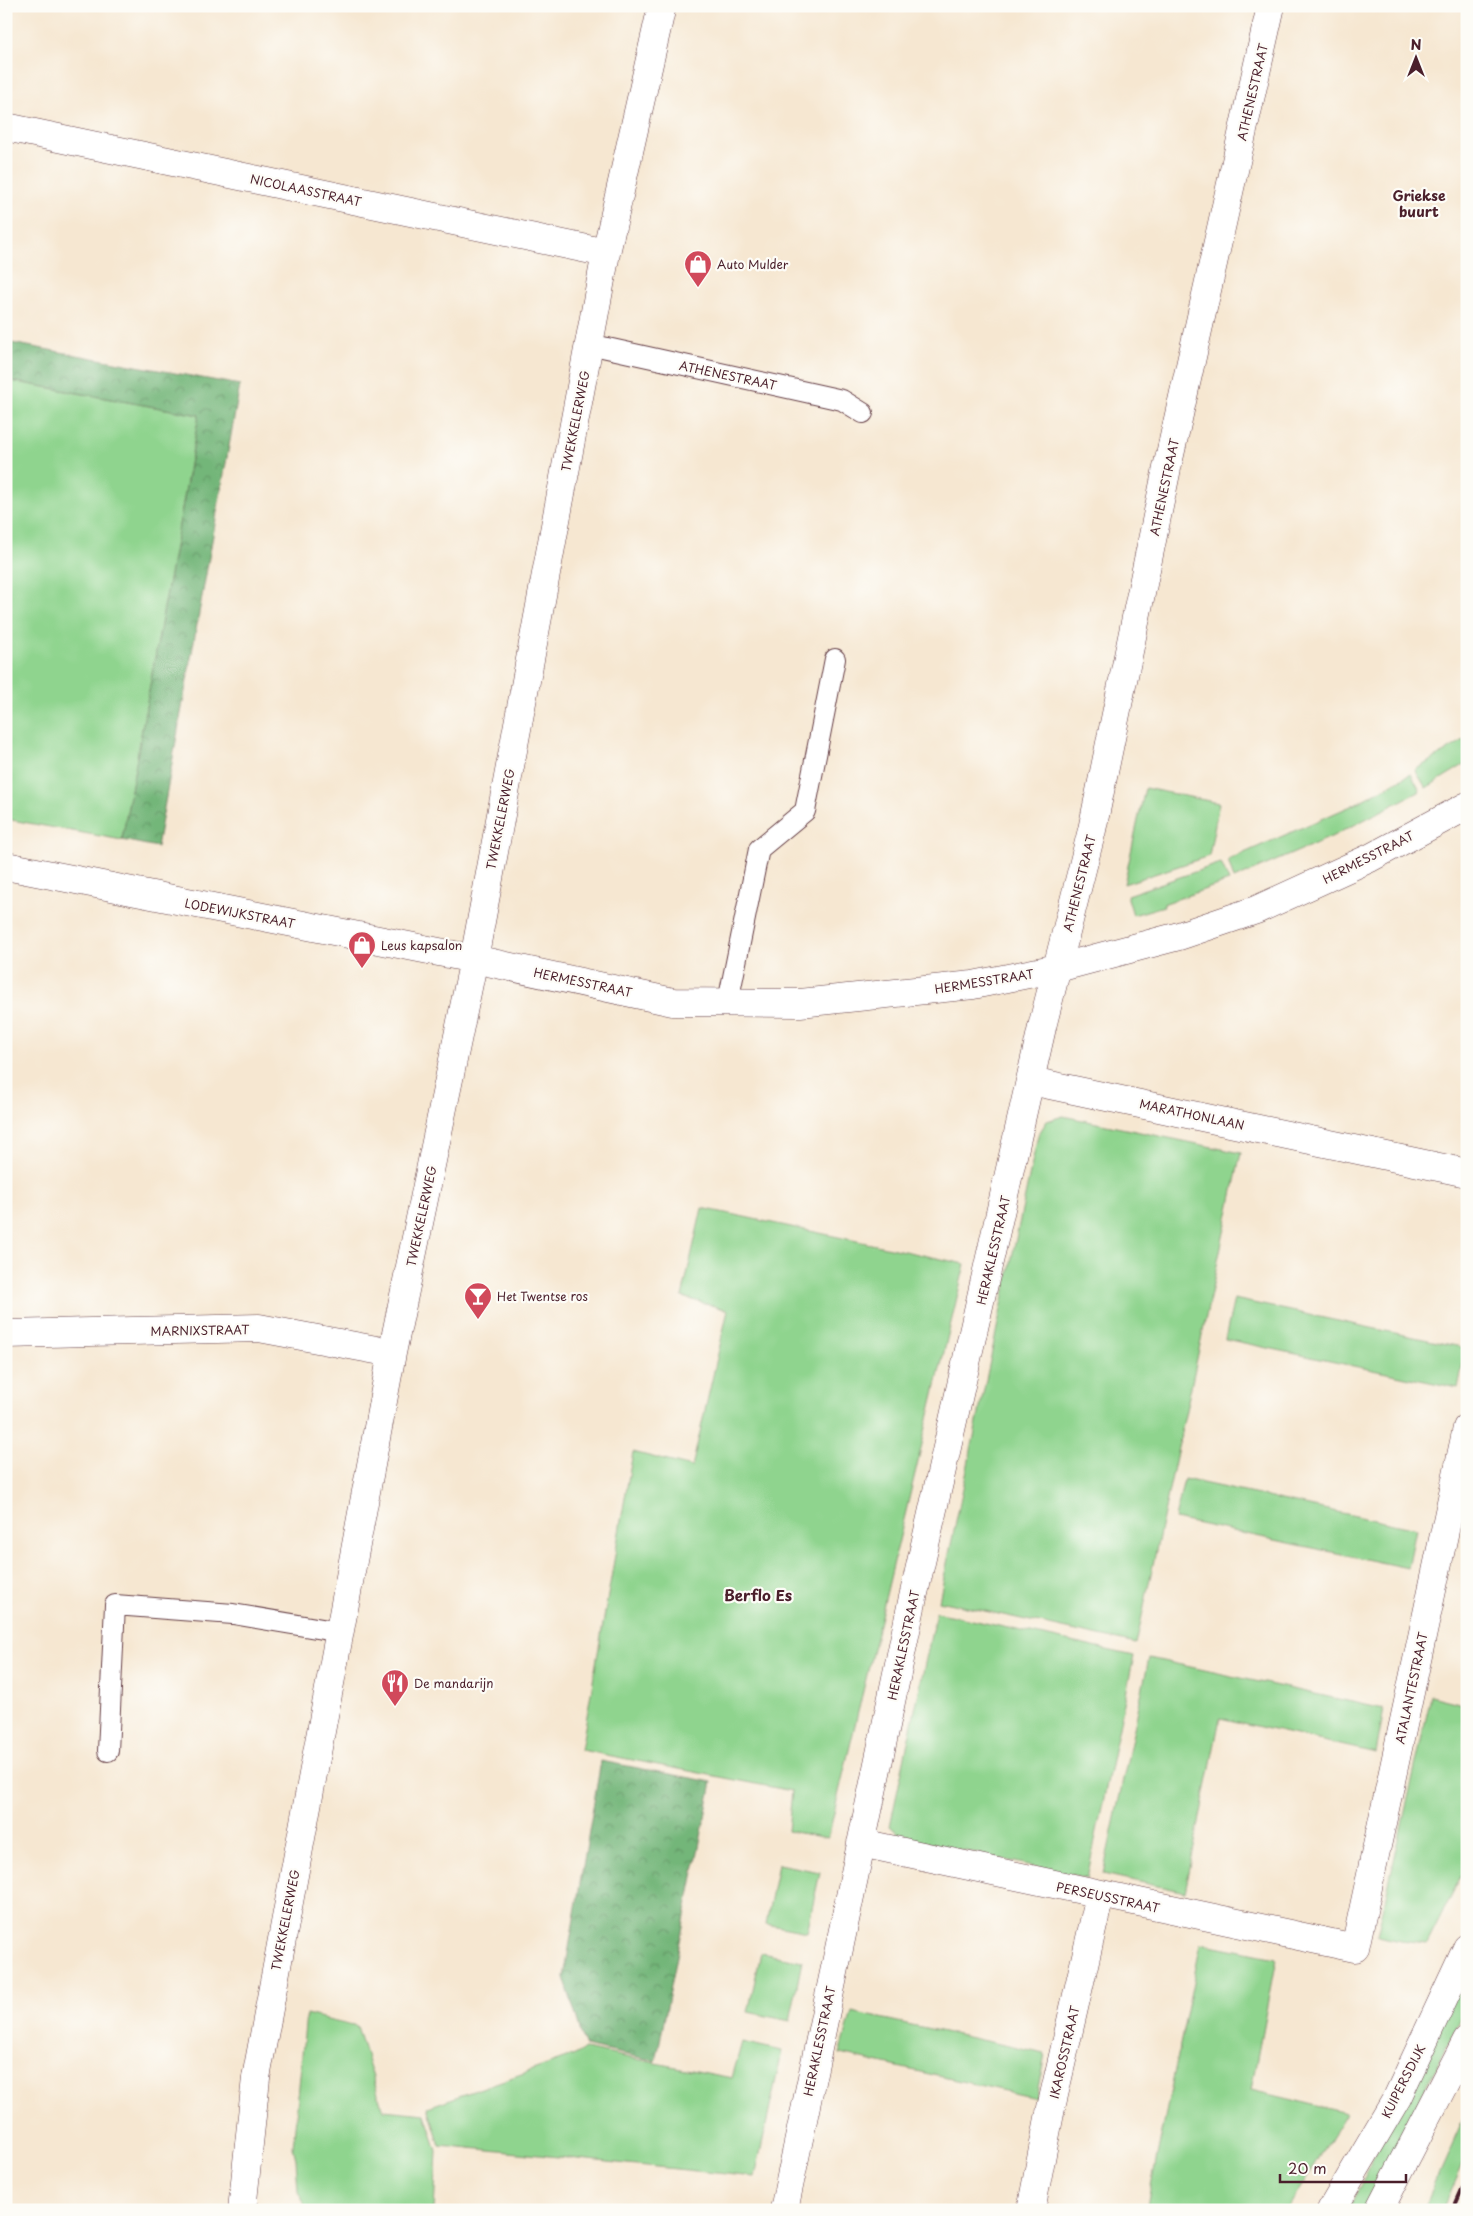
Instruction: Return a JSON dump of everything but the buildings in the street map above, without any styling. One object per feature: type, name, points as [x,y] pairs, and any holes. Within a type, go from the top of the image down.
[{"type":"street","name":"TWEKKELERWEG","points":[[242,2210],[256,2078],[392,1353],[474,959],[606,253],[662,6]]},
{"type":"street","name":"ATHENESTRAAT","points":[[1058,968],[1092,830],[1165,478],[1271,6]]},
{"type":"street","name":"NICOLAASSTRAAT","points":[[6,127],[606,253]]},
{"type":"street","name":"HERMESSTRAAT","points":[[474,959],[673,1002],[800,1003],[974,985],[1058,968],[1179,936],[1256,910],[1370,858],[1467,806]]},
{"type":"street","name":"LODEWIJKSTRAAT","points":[[6,866],[474,959]]},
{"type":"street","points":[[1031,1082],[1043,1023],[1058,968]]},
{"type":"street","name":"MARATHONLAAN","points":[[1031,1082],[1467,1173]]},
{"type":"street","name":"HERAKLESSTRAAT","points":[[784,2210],[914,1592],[1031,1082]]},
{"type":"street","name":"MARNIXSTRAAT","points":[[6,1334],[259,1328],[392,1353]]},
{"type":"street","name":"ATALANTESTRAAT","points":[[1355,1948],[1467,1428]]},
{"type":"street","name":"PERSEUSSTRAAT","points":[[861,1843],[1355,1948]]},
{"type":"street","name":"IKAROSSTRAAT","points":[[1031,2210],[1051,2108],[1100,1895]]},
{"type":"street","name":"KUIPERSDIJK","points":[[1331,2210],[1397,2098],[1467,1948]]},
{"type":"street","points":[[1379,2210],[1467,2040]]},
{"type":"lane","name":"ATHENESTRAAT","points":[[589,344],[842,400],[863,413]]},
{"type":"lane","points":[[728,1002],[759,849],[805,811],[835,659]]},
{"type":"lane","points":[[108,1751],[115,1605],[233,1614],[340,1632]]},
{"type":"green space","points":[[6,342],[240,385],[157,847],[122,840],[199,415],[6,380]]},
{"type":"green space","points":[[6,380],[199,415],[122,840],[6,819]]},
{"type":"green space","points":[[1467,738],[1467,763],[1426,788],[1415,770]]},
{"type":"green space","points":[[1411,774],[1420,791],[1331,837],[1234,879],[1228,860],[1351,806]]},
{"type":"green space","points":[[1145,788],[1219,803],[1209,856],[1124,884]]},
{"type":"green space","points":[[1221,863],[1229,881],[1163,904],[1164,906],[1133,915],[1127,895]]},
{"type":"green space","points":[[1063,1116],[1241,1153],[1136,1644],[939,1601],[1038,1135],[1047,1121]]},
{"type":"green space","points":[[702,1208],[965,1264],[828,1838],[788,1831],[792,1791],[581,1750],[633,1452],[692,1467],[728,1310],[682,1297]]},
{"type":"green space","points":[[1234,1299],[1466,1348],[1458,1388],[1225,1339]]},
{"type":"green space","points":[[1184,1479],[1416,1529],[1408,1568],[1175,1519]]},
{"type":"green space","points":[[936,1612],[1134,1656],[1087,1878],[902,1837],[890,1826]]},
{"type":"green space","points":[[1149,1658],[1384,1709],[1376,1753],[1220,1718],[1185,1892],[1103,1874]]},
{"type":"green space","points":[[1431,1696],[1467,1705],[1467,1864],[1427,1944],[1377,1936]]},
{"type":"green space","points":[[601,1761],[712,1782],[656,2061],[585,2046],[564,1977]]},
{"type":"green space","points":[[778,1864],[820,1872],[807,1932],[766,1924]]},
{"type":"green space","points":[[1201,1943],[1276,1958],[1251,2090],[1346,2113],[1287,2210],[1146,2210]]},
{"type":"green space","points":[[761,1953],[802,1961],[790,2021],[748,2012]]},
{"type":"green space","points":[[1467,1973],[1467,2005],[1365,2210],[1348,2210]]},
{"type":"green space","points":[[852,2012],[1045,2054],[1036,2098],[840,2054]]},
{"type":"green space","points":[[306,2014],[357,2026],[383,2110],[425,2114],[437,2151],[434,2210],[308,2210],[298,2192],[296,2159],[293,2147]]},
{"type":"green space","points":[[742,2042],[782,2051],[755,2177],[440,2145],[428,2107],[575,2055],[585,2049],[732,2078]]},
{"type":"green space","points":[[1467,2111],[1467,2155],[1443,2210],[1423,2210]]},
{"type":"railway","points":[[1453,2210],[1467,2178]]},
{"type":"place","name":"Auto Mulder","points":[[698,288]]},
{"type":"place","name":"Leus kapsalon","points":[[362,969]]},
{"type":"place","name":"Het Twentse ros","points":[[478,1320]]},
{"type":"place","name":"De mandarijn","points":[[395,1707]]},
{"type":"district","name":"Griekse buurt","points":[[1419,204]]},
{"type":"district","name":"Berflo Es","points":[[758,1594]]}]
